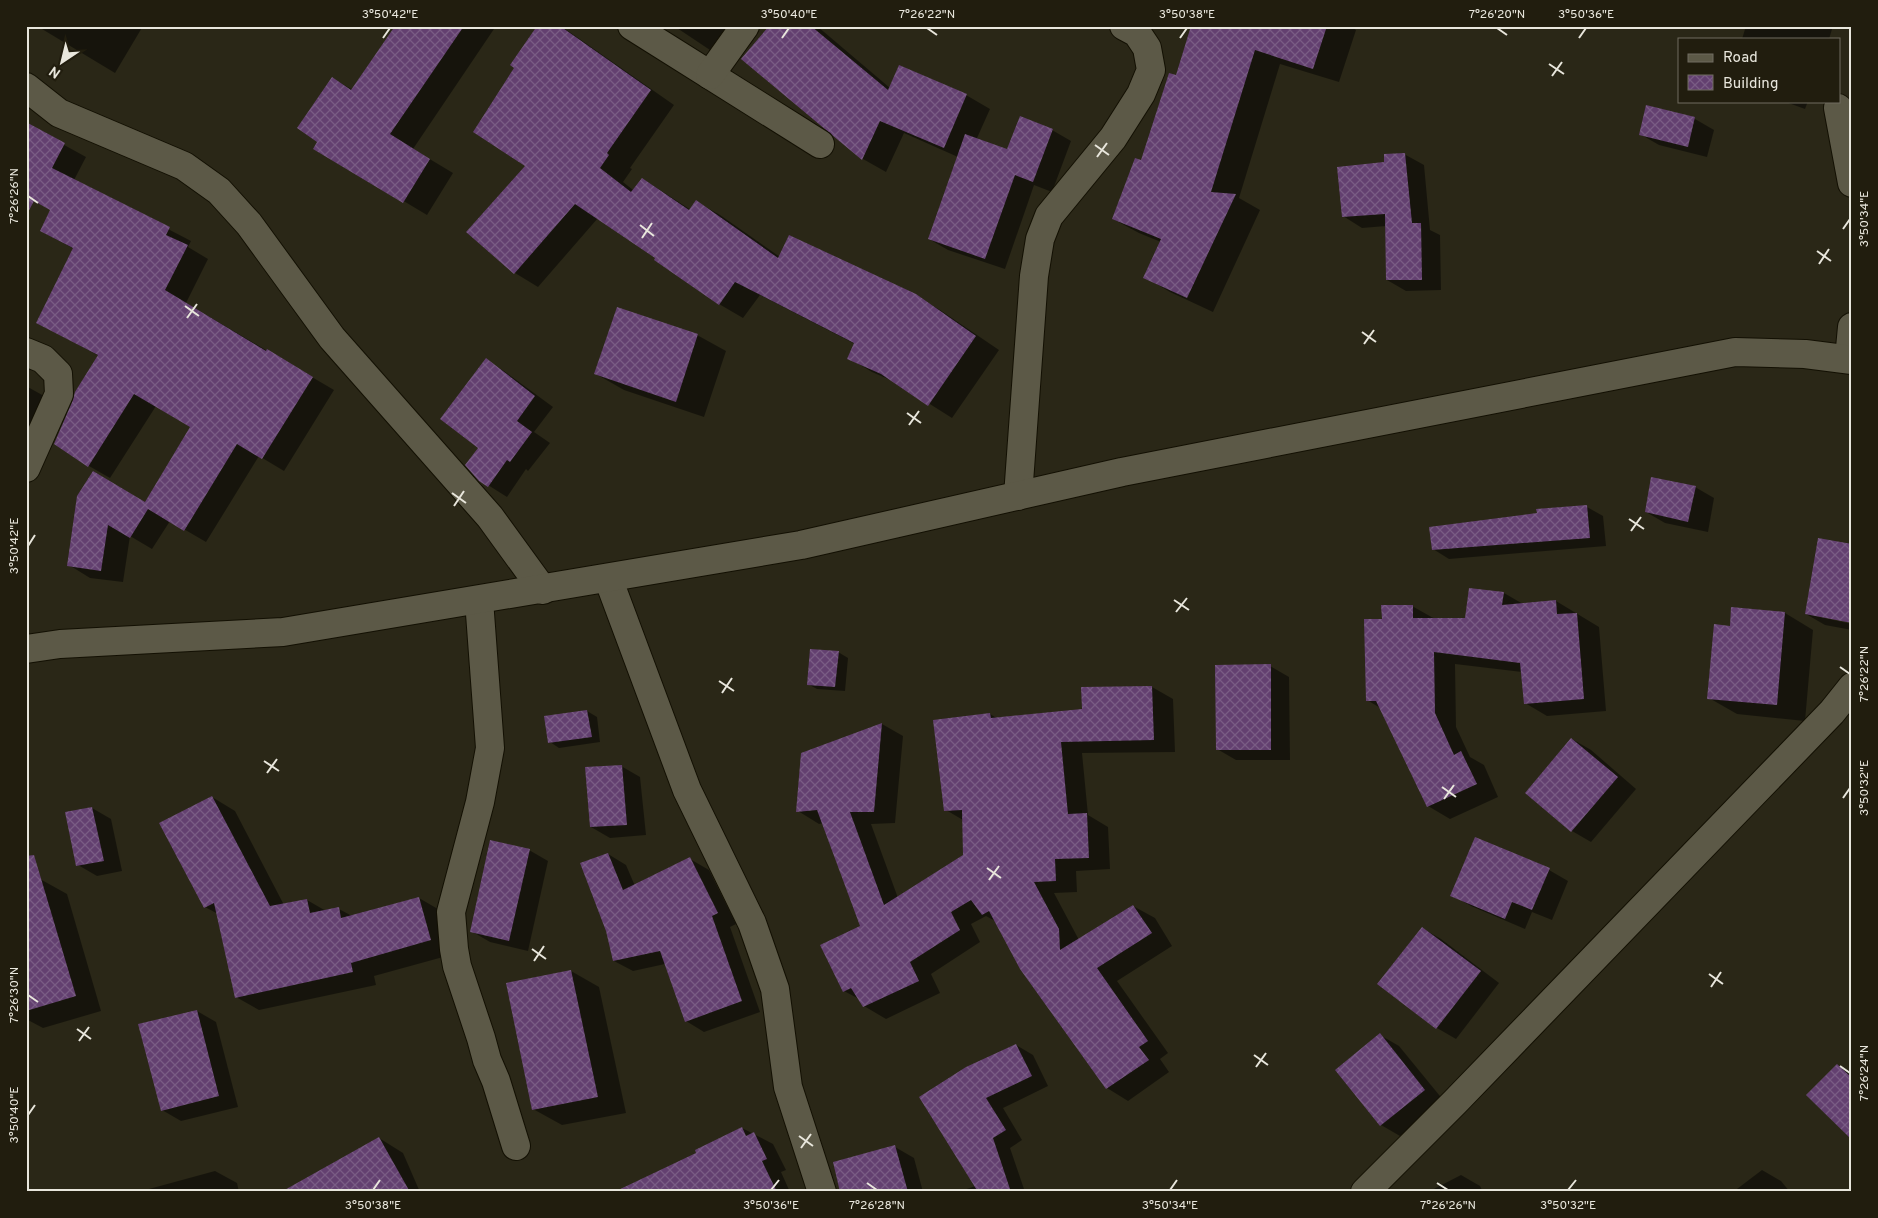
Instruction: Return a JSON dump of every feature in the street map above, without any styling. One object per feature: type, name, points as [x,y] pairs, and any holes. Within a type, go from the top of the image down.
[{"type":"street","points":[[632,26],[820,144]]},
{"type":"street","points":[[710,75],[745,26]]},
{"type":"street","points":[[1018,496],[1034,276],[1040,239],[1049,216],[1113,138],[1141,94],[1151,70],[1147,48],[1138,33],[1124,26]]},
{"type":"street","points":[[26,88],[59,113],[184,166],[219,191],[249,224],[332,338],[490,517],[543,590]]},
{"type":"street","points":[[1838,108],[1852,183]]},
{"type":"street","points":[[26,649],[60,644],[283,632],[801,546],[1122,472],[1735,352],[1805,354],[1850,359],[1852,327]]},
{"type":"street","points":[[26,352],[42,359],[58,374],[59,394],[26,468]]},
{"type":"street","points":[[608,578],[687,790],[752,923],[775,989],[788,1087],[822,1192]]},
{"type":"street","points":[[479,600],[490,748],[480,802],[451,912],[457,966],[516,1146]]},
{"type":"street","points":[[1365,1192],[1524,1031],[1825,719],[1852,687]]},
{"type":"building","points":[[395,26],[464,26],[390,134],[430,159],[403,203],[313,149],[317,142],[297,128],[332,77],[351,90]]},
{"type":"building","points":[[537,26],[560,26],[651,90],[607,153],[609,155],[600,168],[631,192],[642,178],[689,210],[696,200],[778,258],[789,235],[916,294],[976,336],[928,406],[881,374],[847,359],[854,343],[735,282],[719,305],[654,260],[655,258],[575,204],[514,274],[466,232],[525,166],[473,132],[514,68],[510,65]]},
{"type":"building","points":[[769,26],[811,26],[888,90],[899,65],[967,94],[944,148],[880,121],[862,160],[741,59]]},
{"type":"building","points":[[1191,26],[1327,26],[1313,69],[1255,50],[1211,192],[1236,194],[1187,298],[1143,278],[1161,239],[1112,219],[1135,158],[1141,160],[1169,73],[1176,75]]},
{"type":"building","points":[[1646,105],[1695,117],[1688,147],[1639,135]]},
{"type":"building","points":[[1020,116],[1053,129],[1033,182],[1015,175],[985,259],[928,239],[965,134],[1007,149]]},
{"type":"building","points":[[26,122],[65,143],[52,168],[170,227],[166,235],[188,245],[165,290],[313,377],[262,459],[237,444],[184,531],[148,509],[130,538],[108,525],[101,571],[67,566],[77,496],[93,471],[145,502],[190,427],[134,394],[88,467],[54,444],[75,392],[98,355],[36,323],[73,248],[40,231],[50,210],[34,201],[26,216]]},
{"type":"building","points":[[1405,153],[1412,223],[1421,223],[1422,280],[1386,280],[1385,214],[1342,217],[1337,167],[1384,162],[1384,154]]},
{"type":"building","points":[[617,307],[698,334],[676,402],[594,374]]},
{"type":"building","points":[[486,358],[535,396],[517,421],[532,432],[510,462],[507,460],[488,487],[479,481],[465,465],[478,448],[440,419]]},
{"type":"building","points":[[1651,477],[1696,486],[1688,522],[1645,512]]},
{"type":"building","points":[[1587,505],[1590,538],[1432,550],[1429,527],[1537,513],[1536,509]]},
{"type":"building","points":[[1818,538],[1852,544],[1852,623],[1805,614]]},
{"type":"building","points":[[1469,588],[1504,592],[1502,605],[1556,600],[1557,614],[1577,613],[1584,699],[1524,704],[1520,663],[1434,652],[1435,713],[1454,755],[1461,751],[1477,784],[1427,807],[1376,701],[1366,701],[1364,619],[1382,619],[1381,605],[1413,605],[1413,618],[1465,618]]},
{"type":"building","points":[[1731,607],[1785,612],[1777,705],[1707,699],[1714,624],[1730,626]]},
{"type":"building","points":[[810,649],[839,651],[835,687],[807,685]]},
{"type":"building","points":[[1271,664],[1271,750],[1216,750],[1215,665]]},
{"type":"building","points":[[1152,686],[1154,740],[1061,742],[1068,814],[1087,813],[1089,858],[1055,859],[1056,881],[1034,882],[1059,929],[1060,950],[1133,905],[1152,933],[1097,968],[1148,1041],[1139,1047],[1149,1060],[1106,1089],[1020,969],[989,911],[982,915],[971,900],[951,912],[960,930],[910,962],[919,981],[863,1007],[851,988],[843,992],[820,945],[860,926],[817,810],[796,812],[801,753],[882,723],[874,812],[850,812],[884,905],[963,855],[962,810],[944,811],[933,720],[990,713],[991,718],[1082,709],[1081,687]]},
{"type":"building","points":[[587,710],[592,737],[548,743],[544,716]]},
{"type":"building","points":[[1571,738],[1618,777],[1571,832],[1525,793]]},
{"type":"building","points":[[622,765],[627,825],[590,827],[585,767]]},
{"type":"building","points":[[212,796],[270,906],[307,899],[310,913],[339,907],[341,918],[419,897],[431,940],[351,963],[353,972],[235,998],[214,903],[204,908],[159,823]]},
{"type":"building","points":[[92,807],[104,861],[76,866],[65,812]]},
{"type":"building","points":[[1475,837],[1550,868],[1532,910],[1512,902],[1505,919],[1450,896]]},
{"type":"building","points":[[490,840],[530,849],[509,941],[470,932]]},
{"type":"building","points":[[608,853],[623,890],[690,857],[718,913],[712,916],[742,1001],[685,1022],[660,951],[613,961],[606,931],[580,863]]},
{"type":"building","points":[[34,855],[76,996],[26,1011],[26,856]]},
{"type":"building","points":[[1422,927],[1481,971],[1436,1029],[1377,984]]},
{"type":"building","points":[[571,970],[598,1097],[532,1110],[506,983]]},
{"type":"building","points":[[197,1010],[219,1096],[161,1111],[138,1024]]},
{"type":"building","points":[[1380,1033],[1425,1090],[1380,1126],[1335,1070]]},
{"type":"building","points":[[1016,1044],[1032,1076],[986,1098],[1006,1130],[993,1138],[1011,1192],[978,1192],[919,1097],[966,1067]]},
{"type":"building","points":[[1837,1064],[1852,1078],[1852,1140],[1806,1095]]},
{"type":"building","points":[[742,1127],[746,1136],[754,1132],[767,1159],[762,1161],[777,1192],[614,1192],[696,1153],[695,1150]]},
{"type":"building","points":[[379,1137],[410,1192],[281,1192]]},
{"type":"building","points":[[895,1145],[908,1192],[840,1192],[833,1162]]}]
